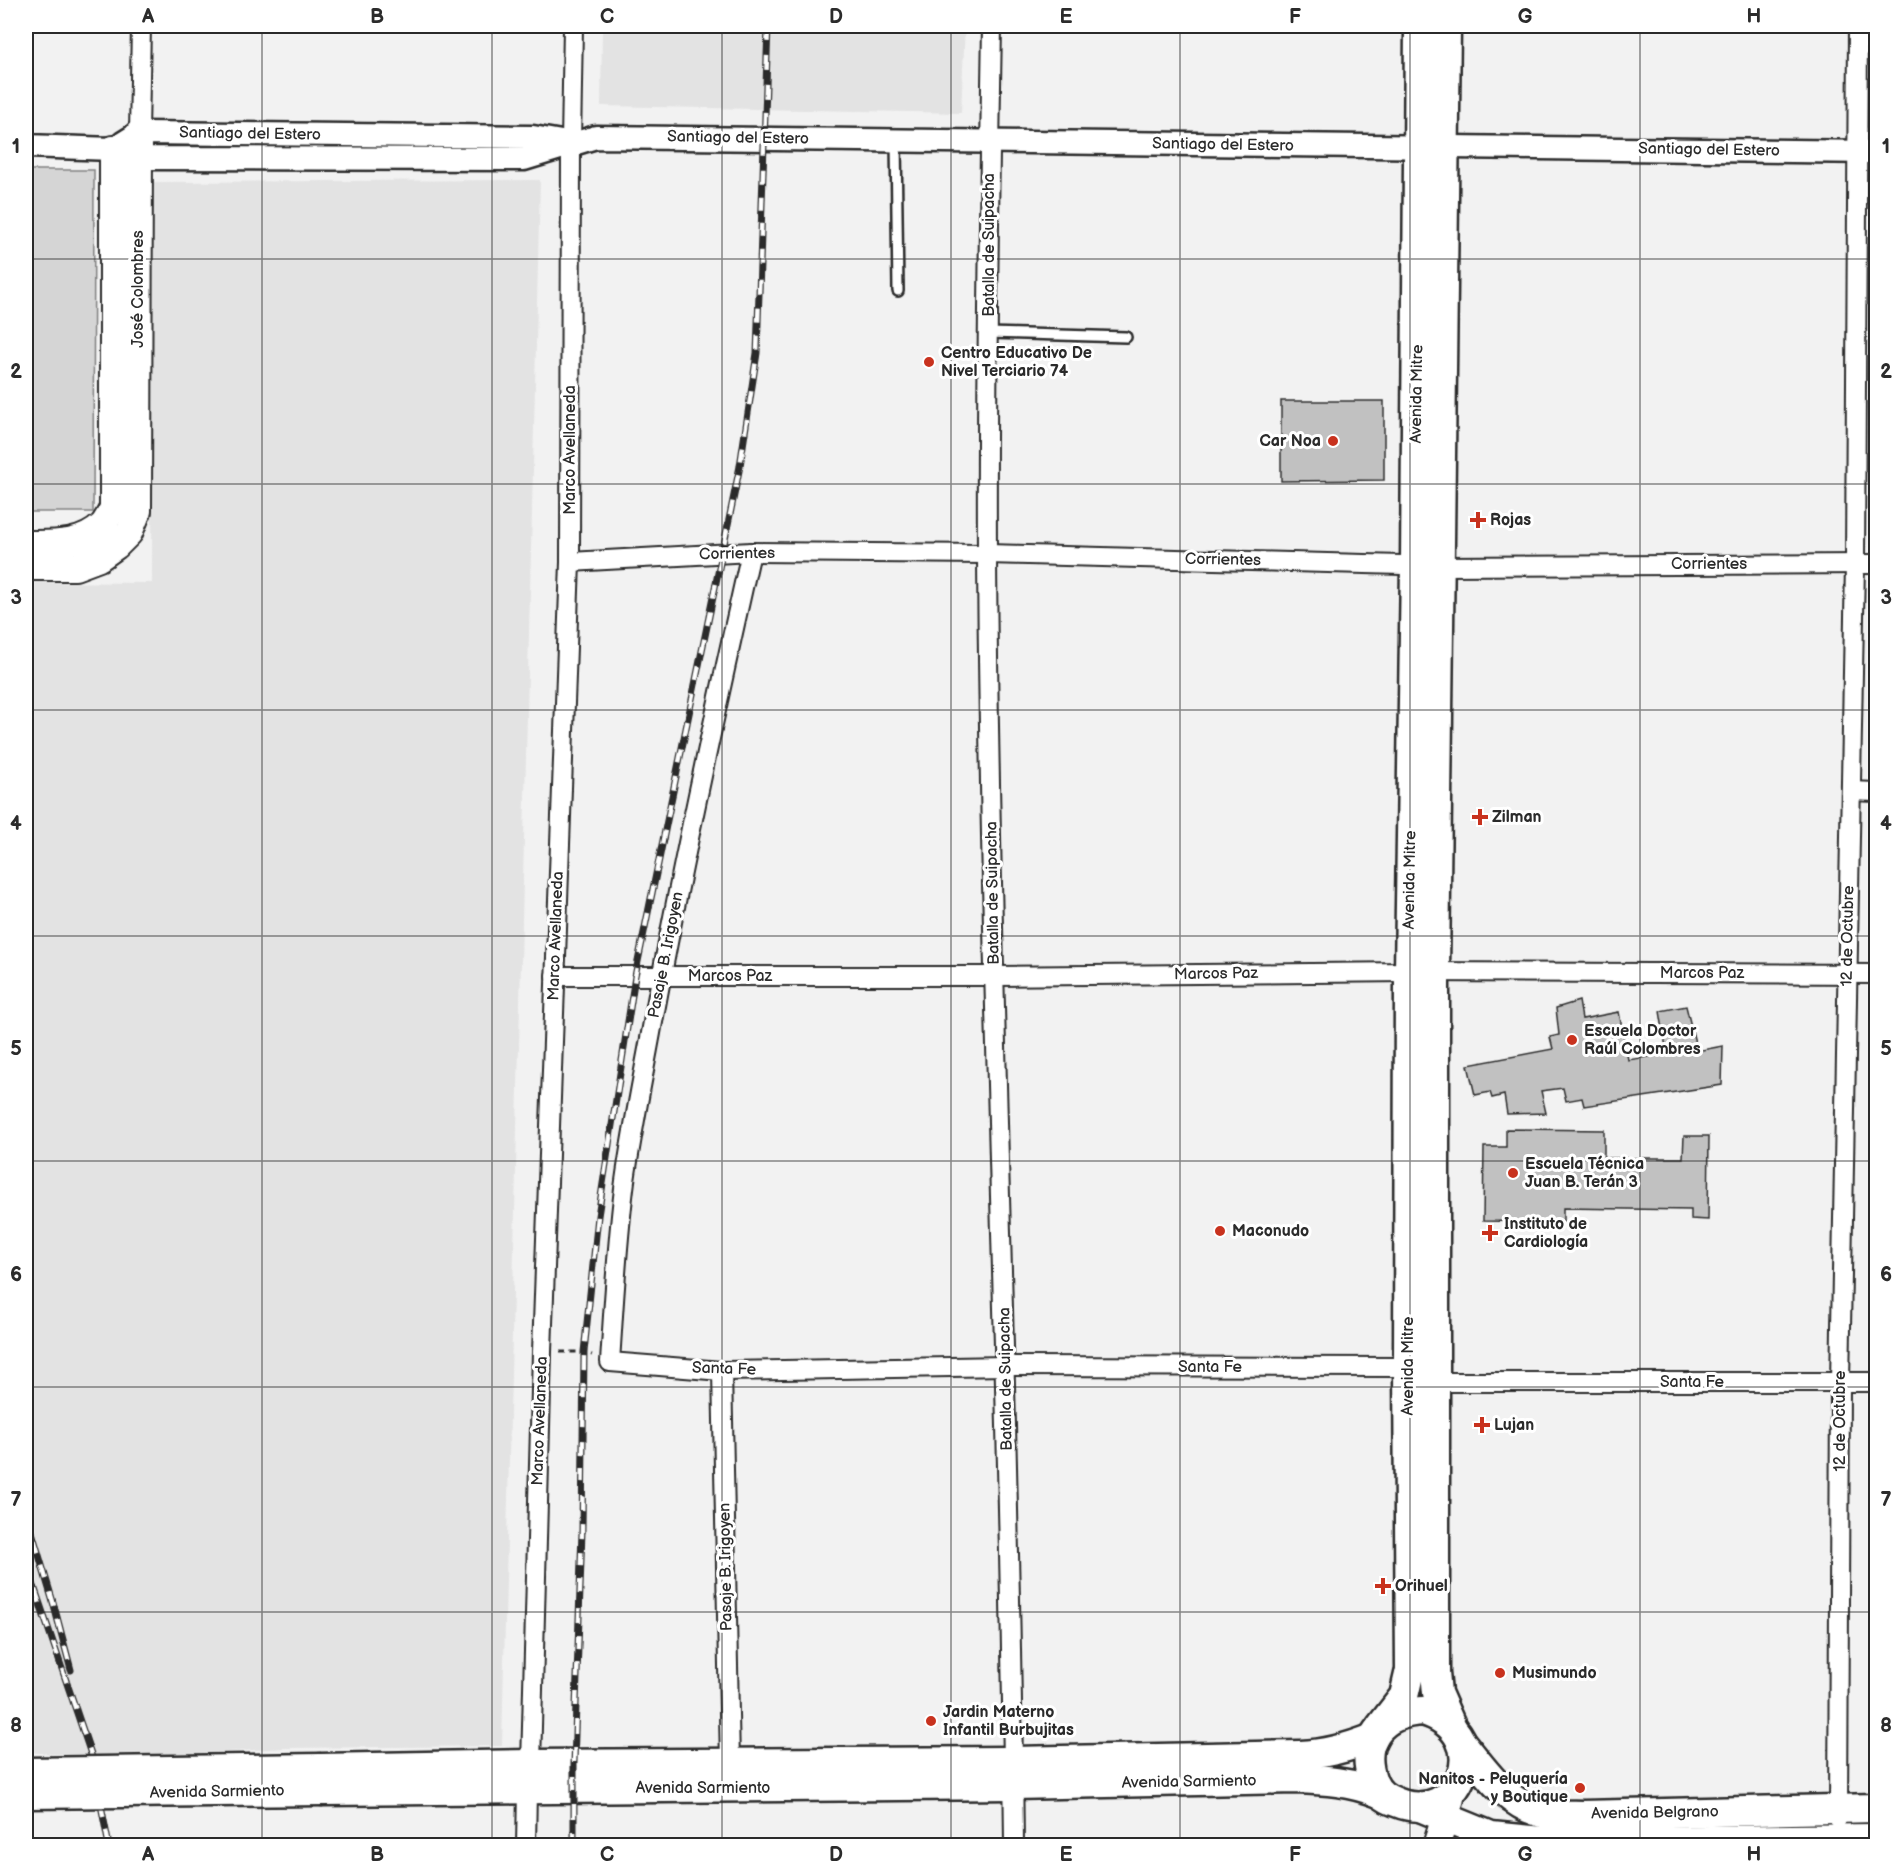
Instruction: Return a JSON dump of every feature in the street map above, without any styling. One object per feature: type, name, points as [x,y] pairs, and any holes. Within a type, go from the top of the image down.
[{"type":"main road","name":"Avenida Mitre","points":[[1419,26],[1432,147]]},
{"type":"main road","name":"Avenida Mitre","points":[[1376,1733],[1404,1696],[1410,1670],[1408,1367],[1422,972],[1432,147],[1446,26]]},
{"type":"main road","name":"José Colombres","points":[[26,567],[75,567],[99,558],[129,533],[138,511],[139,133]]},
{"type":"main road","name":"José Colombres","points":[[26,544],[65,544],[86,537],[103,525],[113,508],[113,149]]},
{"type":"main road","name":"Avenida Mitre","points":[[1422,972],[1434,1382],[1435,1672],[1437,1693],[1456,1734]]},
{"type":"main road","points":[[1432,1812],[1405,1806],[1379,1793],[1368,1766],[1368,1752],[1376,1733],[1393,1717],[1407,1712],[1423,1711],[1438,1716],[1456,1734],[1465,1759],[1462,1775],[1454,1789],[1433,1804],[1436,1845]]},
{"type":"main road","name":"Avenida Sarmiento","points":[[26,1794],[322,1779],[1014,1773],[1320,1754],[1346,1749],[1376,1733]]},
{"type":"main road","name":"Avenida Belgrano","points":[[1456,1734],[1506,1796],[1546,1814],[1876,1808]]},
{"type":"main road","name":"Avenida Sarmiento","points":[[529,1776],[730,1763],[1014,1773],[1332,1780],[1359,1785],[1379,1793]]},
{"type":"main road","name":"Avenida Sarmiento","points":[[26,1772],[322,1779]]},
{"type":"main road","name":"Avenida Belgrano","points":[[1432,1812],[1491,1836],[1553,1842],[1838,1842],[1876,1838]]},
{"type":"main road","points":[[1456,1845],[1491,1836]]},
{"type":"street","name":"José Colombres","points":[[139,133],[141,26]]},
{"type":"street","name":"Marco Avellaneda","points":[[526,1845],[570,562],[573,26]]},
{"type":"street","name":"Batalla de Suipacha","points":[[992,26],[987,555],[994,976],[1006,1366],[1014,1845]]},
{"type":"street","name":"12 de Octubre","points":[[1838,1842],[1840,1383],[1847,973],[1855,563],[1867,152],[1858,26]]},
{"type":"street","name":"Santiago del Estero","points":[[139,133],[533,137],[571,143]]},
{"type":"street","points":[[113,149],[139,133]]},
{"type":"street","name":"Santiago del Estero","points":[[26,146],[113,149],[138,158],[524,159],[596,137],[1867,152]]},
{"type":"street","name":"Corrientes","points":[[570,562],[751,552],[987,555],[1427,566],[1876,564]]},
{"type":"street","name":"Pasaje B. Irigoyen","points":[[610,1362],[625,1183],[640,1089],[660,976],[751,552]]},
{"type":"street","points":[[1851,791],[1876,792]]},
{"type":"street","name":"Marcos Paz","points":[[555,976],[994,976],[1422,972],[1876,974]]},
{"type":"street","name":"Santa Fe","points":[[610,1362],[722,1371],[1006,1366],[1408,1367],[1434,1382],[1876,1382]]},
{"type":"street","name":"Pasaje B. Irigoyen","points":[[722,1371],[730,1763]]},
{"type":"lane","points":[[896,140],[898,291]]},
{"type":"lane","points":[[988,333],[1126,337]]},
{"type":"path","points":[[542,1352],[584,1352],[610,1362]]},
{"type":"shaded area","points":[[602,26],[965,26],[961,113],[601,106]]},
{"type":"shaded area","points":[[26,170],[94,170],[93,512],[26,512]]},
{"type":"shaded area","points":[[540,180],[502,1746],[285,1748],[122,1759],[26,1752],[26,582],[152,583],[153,182]]},
{"type":"building","name":"Car Noa","points":[[1281,401],[1384,401],[1384,480],[1281,481]]},
{"type":"building","points":[[1579,1001],[1582,1019],[1619,1012],[1628,1060],[1667,1054],[1660,1011],[1686,1006],[1697,1051],[1723,1046],[1722,1085],[1584,1106],[1582,1098],[1566,1101],[1563,1088],[1541,1091],[1546,1113],[1507,1114],[1504,1095],[1492,1098],[1490,1092],[1475,1095],[1468,1065],[1553,1049],[1550,1037],[1559,1035],[1556,1008]]},
{"type":"building","points":[[1506,1129],[1604,1130],[1604,1158],[1683,1158],[1684,1136],[1709,1136],[1708,1220],[1691,1219],[1691,1210],[1563,1208],[1563,1222],[1483,1221],[1484,1147],[1506,1147]]},
{"type":"railway","points":[[574,1846],[584,1352],[598,1216],[635,976],[740,466],[757,353],[768,26]]},
{"type":"railway","points":[[26,1512],[71,1670]]},
{"type":"railway","points":[[26,1563],[91,1754],[109,1846]]},
{"type":"place","name":"Centro Educativo De Nivel Terciario 74","points":[[929,362]]},
{"type":"place","name":"Car Noa","points":[[1333,441]]},
{"type":"place","name":"Rojas","points":[[1478,520]]},
{"type":"place","name":"Zilman","points":[[1480,817]]},
{"type":"place","name":"Escuela Doctor Raúl Colombres","points":[[1572,1040]]},
{"type":"place","name":"Escuela Técnica Juan B. Terán 3","points":[[1513,1173]]},
{"type":"place","name":"Maconudo","points":[[1220,1231]]},
{"type":"place","name":"Instituto de Cardiología","points":[[1490,1233]]},
{"type":"place","name":"Lujan","points":[[1482,1425]]},
{"type":"place","name":"Orihuel","points":[[1383,1586]]},
{"type":"place","name":"Musimundo","points":[[1500,1673]]},
{"type":"place","name":"Jardin Materno Infantil Burbujitas","points":[[931,1721]]},
{"type":"place","name":"Nanitos - Peluquería y Boutique","points":[[1580,1788]]}]
